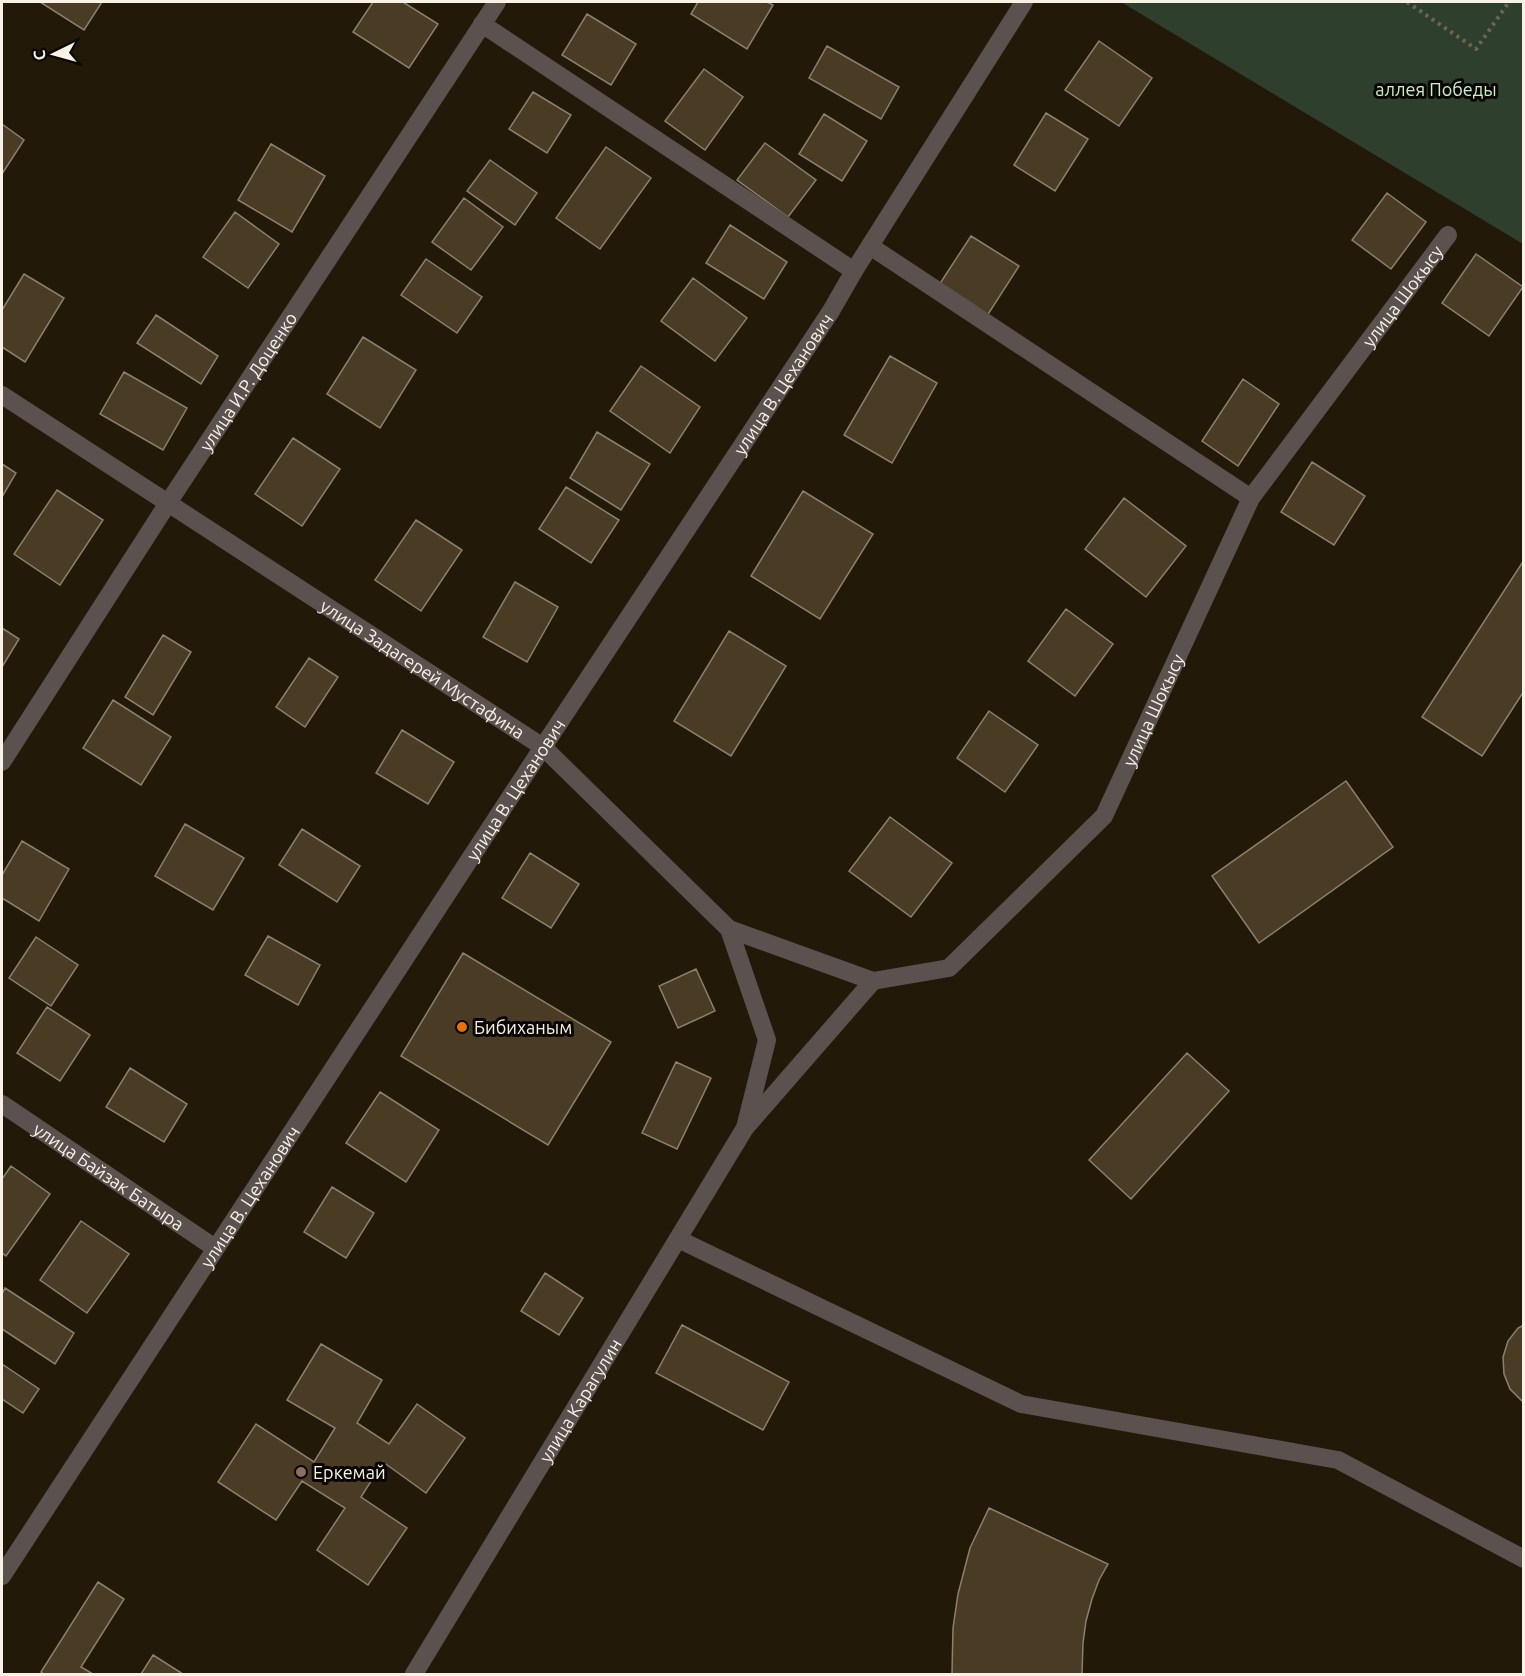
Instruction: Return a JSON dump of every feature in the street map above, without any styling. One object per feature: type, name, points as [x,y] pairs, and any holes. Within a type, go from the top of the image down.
[{"type":"street","name":"улица И.Р. Доценко","points":[[2,762],[168,503],[497,2]]},
{"type":"street","name":"улица В. Цеханович","points":[[2,1576],[824,321],[1024,2]]},
{"type":"street","points":[[482,24],[854,271]]},
{"type":"street","name":"улица Шокысу","points":[[729,928],[873,981],[949,968],[1104,816],[1251,498],[1448,235]]},
{"type":"street","points":[[870,246],[1251,498]]},
{"type":"street","name":"улица Задагерей Мустафина","points":[[2,395],[543,747],[729,928],[767,1040],[745,1128]]},
{"type":"street","points":[[745,1128],[873,981]]},
{"type":"street","name":"улица Байзак Батыра","points":[[2,1104],[215,1248]]},
{"type":"street","name":"улица Карагулин","points":[[414,1674],[745,1128]]},
{"type":"street","points":[[678,1239],[1021,1404],[1338,1460],[1524,1559]]},
{"type":"path","points":[[1407,2],[1476,50],[1509,2]]},
{"type":"green space","name":"аллея Победы","points":[[1121,2],[1523,2],[1523,244]]},
{"type":"building","points":[[40,2],[102,2],[84,30]]},
{"type":"building","points":[[373,2],[403,2],[438,24],[409,68],[353,32]]},
{"type":"building","points":[[698,2],[767,2],[773,5],[747,49],[691,14]]},
{"type":"building","points":[[587,14],[636,44],[611,85],[562,55]]},
{"type":"building","points":[[1099,41],[1152,78],[1119,126],[1065,90]]},
{"type":"building","points":[[827,46],[899,87],[881,119],[809,78]]},
{"type":"building","points":[[704,69],[743,97],[705,150],[665,121]]},
{"type":"building","points":[[533,92],[571,115],[547,153],[509,129]]},
{"type":"building","points":[[1046,113],[1088,139],[1055,191],[1014,165]]},
{"type":"building","points":[[824,114],[867,141],[842,181],[799,154]]},
{"type":"building","points":[[2,124],[24,140],[2,174]]},
{"type":"building","points":[[765,143],[816,180],[788,217],[737,180]]},
{"type":"building","points":[[271,144],[325,176],[292,232],[238,200]]},
{"type":"building","points":[[606,147],[651,178],[600,249],[556,218]]},
{"type":"building","points":[[490,160],[537,193],[515,225],[467,191]]},
{"type":"building","points":[[1387,193],[1426,222],[1391,269],[1352,240]]},
{"type":"building","points":[[464,198],[503,227],[471,270],[432,242]]},
{"type":"building","points":[[235,212],[279,244],[248,288],[203,257]]},
{"type":"building","points":[[730,225],[787,262],[764,299],[706,263]]},
{"type":"building","points":[[971,236],[1019,266],[985,319],[937,288]]},
{"type":"building","points":[[1476,254],[1523,287],[1489,336],[1442,303]]},
{"type":"building","points":[[426,259],[482,297],[457,333],[401,295]]},
{"type":"building","points":[[24,274],[64,298],[25,362],[2,347],[2,310]]},
{"type":"building","points":[[693,278],[747,318],[715,361],[661,321]]},
{"type":"building","points":[[156,315],[218,356],[201,384],[137,343]]},
{"type":"building","points":[[363,337],[416,370],[380,428],[327,394]]},
{"type":"building","points":[[890,356],[937,383],[892,463],[844,435]]},
{"type":"building","points":[[641,366],[700,407],[670,453],[610,411]]},
{"type":"building","points":[[124,372],[187,408],[163,450],[100,414]]},
{"type":"building","points":[[1243,379],[1279,404],[1238,466],[1202,441]]},
{"type":"building","points":[[597,432],[650,464],[621,510],[570,478]]},
{"type":"building","points":[[293,438],[340,469],[302,526],[255,494]]},
{"type":"building","points":[[1312,462],[1365,496],[1334,545],[1281,512]]},
{"type":"building","points":[[2,464],[16,473],[2,497]]},
{"type":"building","points":[[566,487],[619,520],[591,563],[539,529]]},
{"type":"building","points":[[57,490],[103,520],[60,585],[14,554]]},
{"type":"building","points":[[803,491],[873,534],[820,619],[751,576]]},
{"type":"building","points":[[1124,498],[1186,546],[1146,597],[1085,549]]},
{"type":"building","points":[[416,520],[462,550],[421,611],[375,580]]},
{"type":"building","points":[[1524,560],[1524,691],[1482,756],[1422,717]]},
{"type":"building","points":[[515,582],[558,607],[527,662],[483,637]]},
{"type":"building","points":[[1066,609],[1113,644],[1075,696],[1028,661]]},
{"type":"building","points":[[2,628],[19,639],[2,667]]},
{"type":"building","points":[[729,631],[786,666],[731,756],[674,721]]},
{"type":"building","points":[[163,635],[191,652],[153,715],[125,697]]},
{"type":"building","points":[[309,658],[338,677],[305,727],[276,707]]},
{"type":"building","points":[[113,700],[171,737],[141,785],[83,748]]},
{"type":"building","points":[[989,711],[1038,745],[1005,792],[957,758]]},
{"type":"building","points":[[402,730],[454,762],[428,804],[376,773]]},
{"type":"building","points":[[1346,781],[1393,847],[1259,943],[1212,876]]},
{"type":"building","points":[[890,817],[952,863],[911,917],[849,871]]},
{"type":"building","points":[[185,824],[244,858],[213,910],[155,876]]},
{"type":"building","points":[[302,829],[360,866],[337,902],[279,865]]},
{"type":"building","points":[[22,841],[69,869],[39,921],[2,898],[2,875]]},
{"type":"building","points":[[530,853],[579,884],[551,928],[502,898]]},
{"type":"building","points":[[268,936],[320,965],[298,1005],[245,975]]},
{"type":"building","points":[[36,937],[78,965],[51,1006],[9,978]]},
{"type":"building","points":[[463,953],[611,1042],[548,1145],[401,1056]]},
{"type":"building","points":[[696,969],[715,1011],[678,1028],[659,986]]},
{"type":"building","points":[[47,1007],[90,1035],[60,1081],[17,1053]]},
{"type":"building","points":[[1187,1053],[1229,1091],[1131,1199],[1089,1160]]},
{"type":"building","points":[[676,1062],[711,1078],[677,1149],[642,1133]]},
{"type":"building","points":[[130,1068],[187,1104],[164,1142],[106,1107]]},
{"type":"building","points":[[380,1092],[439,1130],[406,1182],[346,1143]]},
{"type":"building","points":[[11,1166],[50,1194],[6,1256],[2,1253],[2,1179]]},
{"type":"building","points":[[332,1187],[374,1213],[346,1258],[304,1232]]},
{"type":"building","points":[[81,1221],[129,1254],[87,1313],[40,1280]]},
{"type":"building","points":[[545,1273],[583,1298],[559,1335],[521,1311]]},
{"type":"building","points":[[5,1288],[74,1333],[55,1364],[2,1329],[2,1294]]},
{"type":"building","points":[[682,1325],[789,1382],[763,1430],[656,1373]]},
{"type":"building","points":[[1524,1325],[1524,1403],[1510,1389],[1504,1374],[1503,1357],[1508,1341],[1518,1328]]},
{"type":"building","name":"Еркемай","points":[[321,1344],[382,1380],[357,1423],[389,1444],[417,1404],[465,1438],[426,1493],[383,1462],[361,1497],[407,1528],[368,1585],[317,1550],[345,1508],[302,1481],[276,1520],[218,1482],[256,1424],[314,1462],[335,1428],[287,1400]]},
{"type":"building","points":[[2,1364],[39,1389],[23,1413],[2,1399]]},
{"type":"building","points":[[989,1508],[1108,1564],[1099,1580],[1086,1621],[1082,1674],[952,1674],[953,1628],[958,1594],[970,1548]]},
{"type":"building","points":[[98,1582],[124,1599],[81,1667],[93,1674],[44,1674],[41,1672]]},
{"type":"building","points":[[153,1655],[183,1674],[141,1674]]},
{"type":"place","name":"Бибиханым","points":[[462,1027]]},
{"type":"place","name":"Еркемай","points":[[301,1472]]}]
